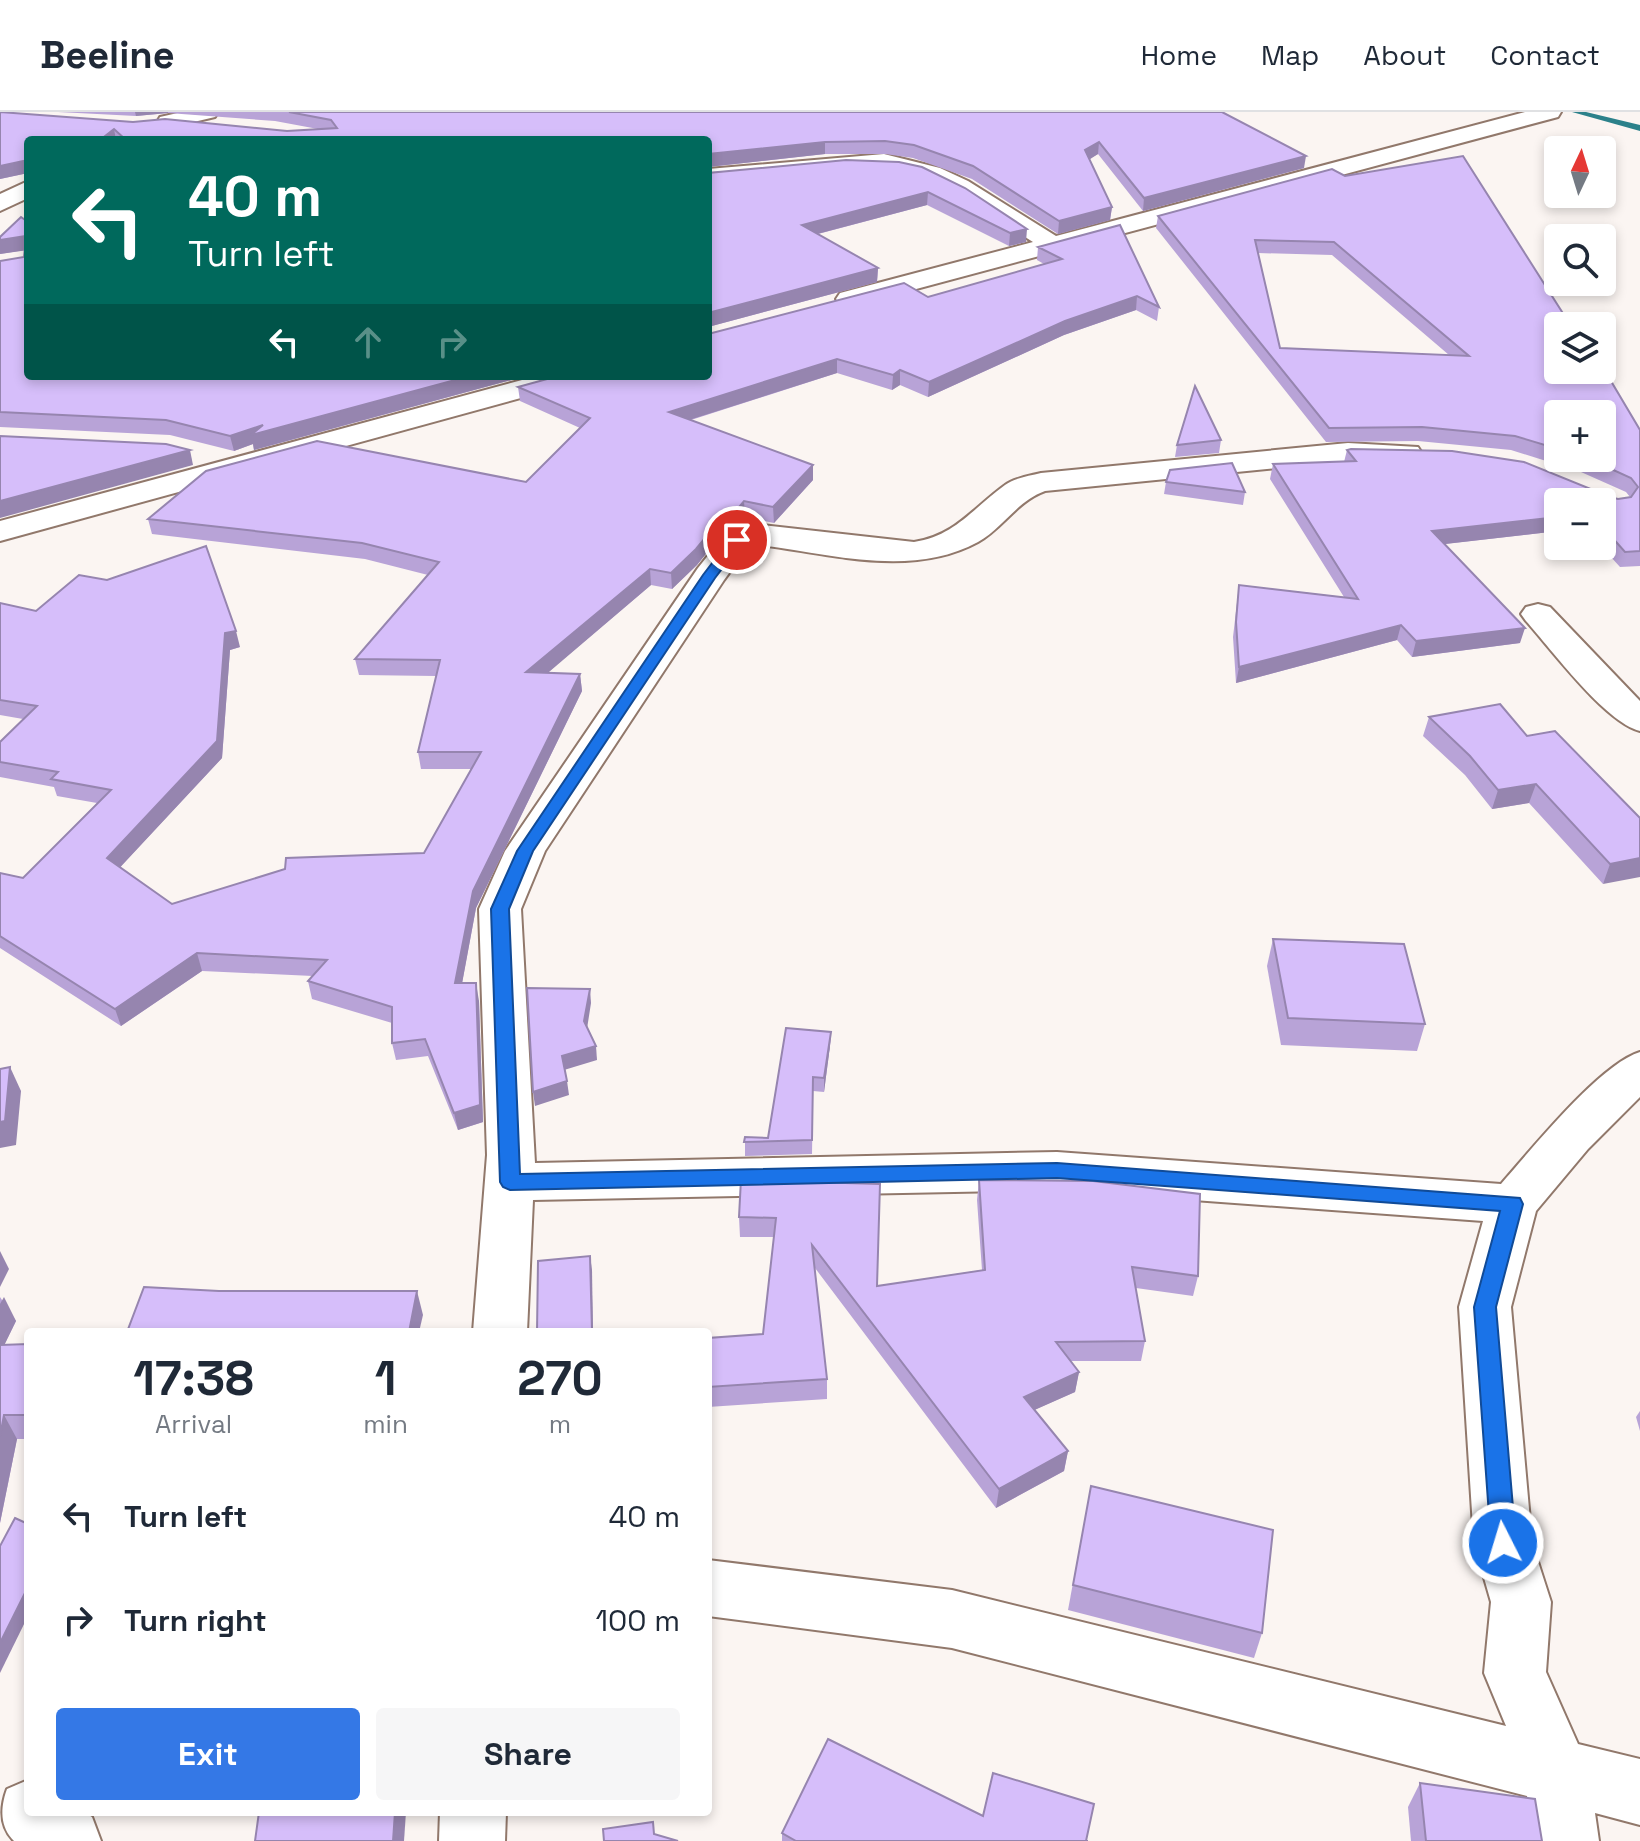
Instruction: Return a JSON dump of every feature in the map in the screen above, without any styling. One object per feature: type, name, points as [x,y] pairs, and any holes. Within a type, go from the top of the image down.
[{"type":"street","points":[[207,112],[157,123],[229,127]]},
{"type":"street","points":[[828,305],[1550,112]]},
{"type":"street","points":[[712,176],[884,161],[932,173],[960,186],[1052,244]]},
{"type":"street","points":[[0,204],[24,190]]},
{"type":"street","points":[[0,531],[554,380]]},
{"type":"street","points":[[181,449],[244,465]]},
{"type":"street","points":[[500,1328],[510,1182],[500,909],[525,851],[710,575],[737,540],[761,535],[914,552],[940,548],[970,533],[1018,490],[1041,482],[1348,452],[1434,454]]},
{"type":"street","points":[[1538,614],[1617,701],[1640,720]]},
{"type":"street","points":[[1566,1841],[1557,1772],[1515,1673],[1521,1602],[1503,1543],[1485,1307],[1513,1204],[1571,1136],[1640,1069]]},
{"type":"street","points":[[510,1182],[1057,1171],[1513,1204]]},
{"type":"street","points":[[712,1589],[952,1619],[1640,1792]]},
{"type":"street","points":[[0,1789],[24,1807]]},
{"type":"street","points":[[36,1816],[68,1841]]},
{"type":"street","points":[[472,1841],[473,1816]]},
{"type":"building","points":[[0,112],[133,122],[165,119],[287,131],[337,128],[331,120],[289,112],[1222,112],[1306,156],[1144,198],[1099,142],[1085,150],[1112,207],[1059,221],[973,166],[914,145],[885,141],[825,142],[712,154],[712,136],[122,136],[114,129],[105,136],[24,136],[24,161],[0,166]]},
{"type":"building","points":[[1463,156],[1544,284],[1544,296],[1552,296],[1562,312],[1544,312],[1544,384],[1613,384],[1640,430],[1640,551],[1625,552],[1616,542],[1616,498],[1631,497],[1638,487],[1631,478],[1616,471],[1616,400],[1544,400],[1544,445],[1515,436],[1422,427],[1329,428],[1158,216],[1332,169],[1345,176]],"holes":[[[1255,240],[1334,242],[1469,356],[1280,348]]]},
{"type":"building","points":[[846,160],[899,162],[922,167],[965,188],[1027,229],[1010,233],[928,192],[802,225],[878,268],[712,312],[712,173]]},
{"type":"building","points":[[21,217],[24,219],[24,236],[0,240]]},
{"type":"building","points":[[1120,225],[1159,307],[1137,296],[1065,321],[929,382],[900,370],[893,375],[837,359],[669,412],[813,465],[773,507],[744,501],[735,512],[723,516],[671,573],[650,569],[526,672],[580,674],[473,891],[455,983],[476,983],[480,1105],[454,1113],[425,1039],[392,1043],[392,1007],[308,981],[327,960],[197,953],[115,1009],[0,936],[0,873],[23,878],[111,790],[51,779],[58,772],[0,762],[0,742],[37,706],[0,700],[0,603],[36,611],[79,575],[107,580],[206,546],[236,631],[225,633],[217,741],[107,858],[172,904],[285,869],[286,858],[424,853],[481,752],[418,752],[440,660],[355,659],[439,562],[362,543],[148,519],[206,471],[317,441],[526,482],[590,418],[518,387],[543,380],[712,380],[712,333],[904,283],[928,297],[1062,259],[1038,247]]},
{"type":"building","points":[[24,257],[24,380],[455,380],[251,435],[263,425],[230,436],[166,420],[0,412],[0,261]]},
{"type":"building","points":[[1195,386],[1221,440],[1177,445]]},
{"type":"building","points":[[0,436],[166,444],[190,450],[0,501]]},
{"type":"building","points":[[1351,449],[1452,451],[1524,462],[1588,488],[1544,488],[1544,519],[1432,531],[1525,628],[1416,641],[1401,625],[1239,667],[1236,622],[1239,585],[1358,599],[1273,464],[1356,461],[1347,450]]},
{"type":"building","points":[[1232,463],[1245,492],[1166,482],[1170,470]]},
{"type":"building","points":[[1500,704],[1527,736],[1555,731],[1640,818],[1640,858],[1610,864],[1536,784],[1498,790],[1470,756],[1429,717]]},
{"type":"building","points":[[1273,939],[1404,944],[1425,1024],[1288,1018]]},
{"type":"building","points":[[527,988],[590,989],[584,1021],[596,1046],[562,1056],[567,1081],[533,1092]]},
{"type":"building","points":[[786,1028],[831,1032],[824,1078],[813,1077],[812,1140],[744,1142],[745,1137],[768,1138]]},
{"type":"building","points":[[10,1067],[5,1121],[0,1122],[0,1069]]},
{"type":"building","points":[[811,1178],[811,1182],[880,1184],[877,1286],[985,1270],[979,1180],[1093,1181],[1200,1194],[1198,1276],[1132,1267],[1145,1341],[1056,1342],[1079,1372],[1024,1397],[1068,1451],[999,1489],[812,1245],[827,1379],[712,1387],[712,1338],[763,1334],[776,1218],[739,1217],[741,1179]]},
{"type":"building","points":[[590,1256],[592,1328],[537,1328],[538,1261]]},
{"type":"building","points":[[144,1287],[219,1291],[417,1291],[410,1328],[129,1328]]},
{"type":"building","points":[[24,1344],[24,1415],[4,1415],[0,1436],[0,1345]]},
{"type":"building","points":[[1091,1486],[1273,1530],[1262,1633],[1073,1585]]},
{"type":"building","points":[[15,1518],[24,1522],[24,1595],[0,1643],[0,1546]]},
{"type":"building","points":[[828,1739],[983,1816],[993,1773],[1094,1804],[1086,1841],[796,1841],[782,1833]]},
{"type":"building","points":[[1420,1783],[1535,1799],[1542,1841],[1426,1841]]},
{"type":"building","points":[[258,1816],[395,1816],[393,1841],[255,1841]]},
{"type":"building","points":[[653,1822],[654,1834],[678,1841],[604,1841],[603,1829]]},
{"type":"waterway","points":[[1576,112],[1640,128]]},
{"type":"route","points":[[737,540],[710,575],[525,851],[500,909],[510,1182],[1057,1171],[1513,1204],[1485,1307],[1503,1543]]}]
